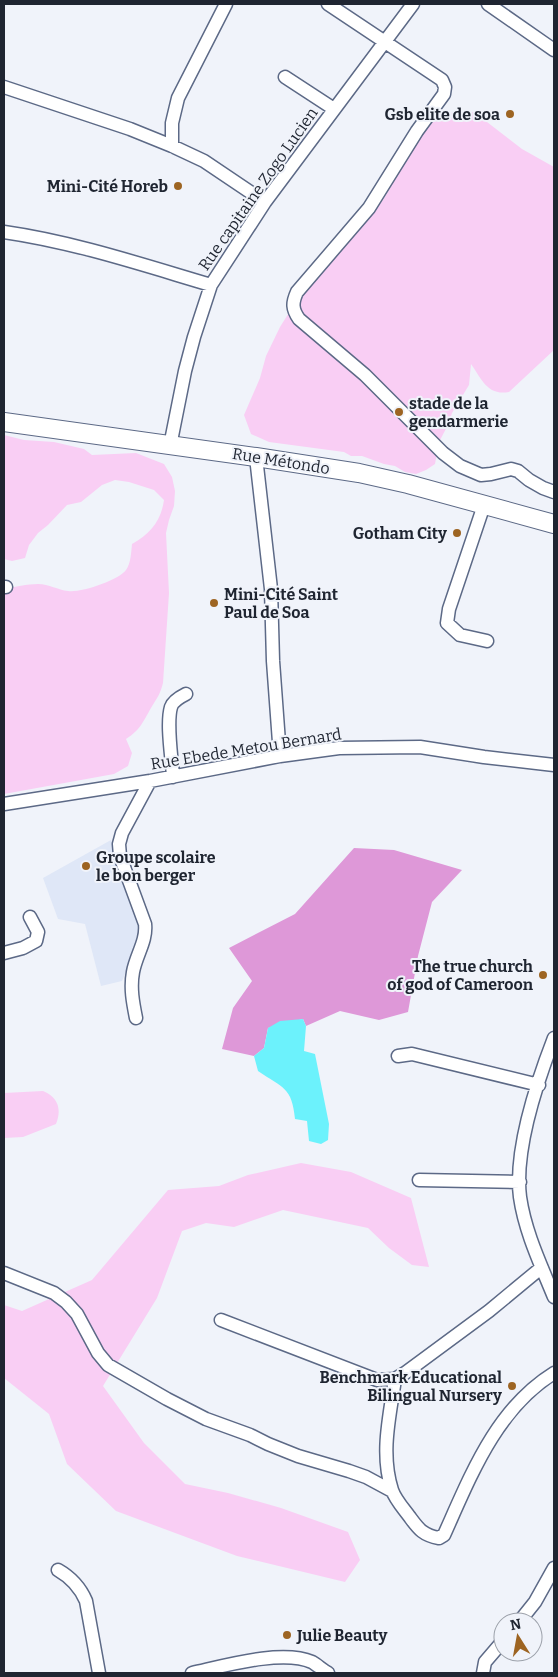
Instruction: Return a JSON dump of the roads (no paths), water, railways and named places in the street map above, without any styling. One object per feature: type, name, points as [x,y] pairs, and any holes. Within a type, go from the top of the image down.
[{"type":"street","points":[[172,146],[172,123],[178,98],[226,4]]},
{"type":"street","points":[[328,4],[442,80],[445,87],[444,94],[417,131],[369,208],[297,292],[293,301],[294,311],[299,319],[365,375],[443,453],[460,466],[481,475],[511,469],[518,471],[543,488],[554,492]]},
{"type":"street","name":"Rue capitaine Zogo Lucien","points":[[170,446],[184,371],[211,285],[265,202],[413,4]]},
{"type":"street","points":[[488,4],[554,50]]},
{"type":"street","points":[[285,77],[334,109]]},
{"type":"street","points":[[4,87],[130,129],[172,146],[204,161],[265,202]]},
{"type":"street","points":[[4,232],[39,237],[86,249],[211,285]]},
{"type":"street","name":"Rue Métondo","points":[[4,422],[359,473],[408,484],[554,524]]},
{"type":"street","points":[[256,457],[271,589],[273,661],[280,756]]},
{"type":"street","points":[[484,505],[449,609],[447,623],[460,635],[487,641]]},
{"type":"street","points":[[173,776],[171,706],[178,698],[186,694]]},
{"type":"street","name":"Rue Ebede Metou Bernard","points":[[4,804],[150,781],[280,756],[339,748],[420,747],[554,765]]},
{"type":"street","points":[[136,1018],[132,991],[133,972],[146,934],[145,924],[120,856],[119,844],[122,833],[150,781]]},
{"type":"street","points":[[4,953],[23,948],[36,941],[38,932],[30,917]]},
{"type":"street","points":[[554,1038],[528,1118],[520,1182],[520,1197],[526,1223],[541,1268],[554,1298]]},
{"type":"street","points":[[398,1056],[412,1054],[539,1085]]},
{"type":"street","points":[[419,1180],[520,1182]]},
{"type":"street","points":[[221,1320],[376,1380],[396,1379],[489,1311],[541,1268]]},
{"type":"street","points":[[4,1273],[54,1293],[66,1302],[77,1314],[98,1353],[108,1365],[167,1399],[206,1420],[250,1435],[298,1456],[323,1462],[366,1477],[392,1491]]},
{"type":"street","points":[[396,1379],[386,1447],[386,1460],[392,1491],[415,1526],[421,1531],[438,1538],[444,1536],[468,1481],[491,1438],[524,1395],[554,1372]]},
{"type":"street","points":[[527,1612],[535,1602],[554,1568]]},
{"type":"street","points":[[58,1570],[75,1582],[86,1602],[99,1673]]},
{"type":"street","points":[[483,1673],[485,1662],[493,1653]]},
{"type":"street","points":[[192,1673],[261,1659],[288,1657],[311,1662],[328,1673]]},
{"type":"water","points":[[303,1019],[306,1026],[304,1051],[315,1054],[329,1124],[328,1140],[321,1144],[309,1141],[307,1121],[295,1119],[294,1108],[289,1094],[280,1085],[258,1071],[254,1056],[264,1048],[268,1028],[280,1021]]},
{"type":"place","name":"Gsb elite de soa","points":[[510,114]]},
{"type":"place","name":"Mini-Cité Horeb","points":[[178,186]]},
{"type":"place","name":"stade de la gendarmerie","points":[[399,412]]},
{"type":"place","name":"Gotham City","points":[[457,533]]},
{"type":"place","name":"Mini-Cité Saint Paul de Soa","points":[[214,603]]},
{"type":"place","name":"Groupe scolaire le bon berger","points":[[86,866]]},
{"type":"place","name":"The true church of god of Cameroon","points":[[543,975]]},
{"type":"place","name":"Benchmark Educational Bilingual Nursery","points":[[512,1386]]},
{"type":"place","name":"Julie Beauty","points":[[287,1635]]}]
